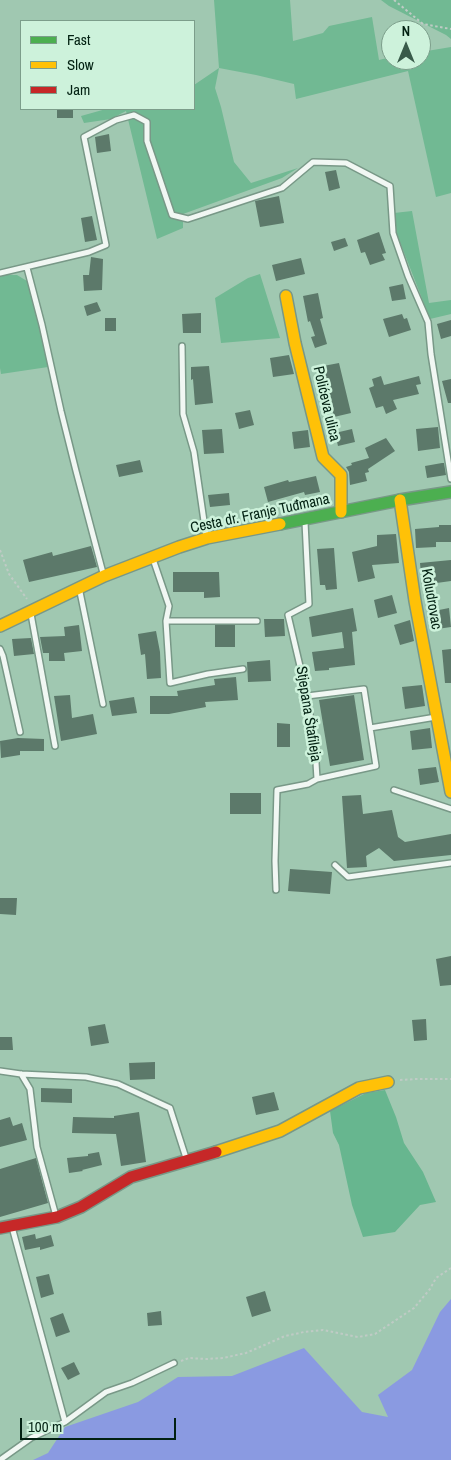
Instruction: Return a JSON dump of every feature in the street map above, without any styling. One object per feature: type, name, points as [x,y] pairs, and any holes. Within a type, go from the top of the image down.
[{"type":"street","name":"Polićeva ulica","points":[[286,296],[322,457],[341,475],[341,512]]},
{"type":"street","name":"Cesta dr. Franje Tuđmana","points":[[0,626],[104,576],[207,538],[400,500],[451,492]]},
{"type":"street","name":"Koludrovac","points":[[400,500],[415,601],[451,792]]},
{"type":"street","points":[[6,1227],[57,1217],[81,1207],[131,1177],[280,1131],[359,1088],[388,1082]]},
{"type":"lane","points":[[0,273],[89,252],[106,245],[84,137],[116,120],[134,115],[147,122],[147,141],[172,215],[188,219],[282,188],[313,162],[346,162],[390,186],[393,233],[408,276],[428,322],[430,354],[451,479]]},
{"type":"lane","points":[[27,268],[61,411],[104,576]]},
{"type":"lane","points":[[182,346],[183,414],[194,452],[207,538]]},
{"type":"lane","name":"Stjepana Štafileja","points":[[276,890],[274,861],[277,790],[308,784],[317,779],[315,746],[307,696],[288,615],[309,604],[305,519]]},
{"type":"lane","points":[[152,557],[168,606],[166,621],[170,683],[208,674],[243,669]]},
{"type":"lane","points":[[79,588],[103,704]]},
{"type":"lane","points":[[32,610],[55,746]]},
{"type":"lane","points":[[166,621],[257,621]]},
{"type":"lane","points":[[0,649],[20,732]]},
{"type":"lane","points":[[307,696],[364,689],[376,766],[317,779]]},
{"type":"lane","points":[[370,728],[437,717]]},
{"type":"lane","points":[[394,790],[451,809]]},
{"type":"lane","points":[[335,865],[348,877],[451,864]]},
{"type":"lane","points":[[0,1071],[21,1074],[86,1076],[118,1084],[170,1108],[186,1161]]},
{"type":"lane","points":[[21,1074],[30,1089],[37,1146],[57,1217]]},
{"type":"lane","points":[[6,1227],[65,1422]]},
{"type":"lane","points":[[0,1460],[31,1438],[65,1422],[106,1392],[155,1374],[174,1363]]},
{"type":"path","points":[[394,0],[423,24],[451,29]]},
{"type":"path","points":[[0,550],[9,574],[32,610]]},
{"type":"path","points":[[388,1082],[417,1079],[451,1079]]},
{"type":"path","points":[[174,1363],[189,1358],[223,1358],[246,1353],[285,1336],[304,1332],[323,1330],[358,1337],[375,1334],[414,1308],[430,1289],[436,1278],[451,1268]]},
{"type":"green space","points":[[214,0],[290,0],[293,41],[323,33],[329,26],[372,17],[379,60],[381,60],[381,70],[431,70],[431,50],[451,47],[451,193],[436,197],[408,71],[296,99],[294,84],[219,68]]},
{"type":"green space","points":[[381,0],[451,0],[451,39],[431,27],[431,20],[417,20]]},
{"type":"green space","points":[[219,68],[215,88],[234,162],[251,183],[298,168],[282,178],[183,214],[183,228],[157,239],[126,111],[111,119],[84,123],[81,116],[102,110],[195,110],[195,84]]},
{"type":"green space","points":[[412,211],[429,303],[451,300],[451,314],[430,319],[396,232],[394,213]]},
{"type":"green space","points":[[260,274],[280,338],[221,343],[215,298],[248,278]]},
{"type":"green space","points":[[17,275],[27,281],[30,287],[48,367],[1,374],[0,277]]},
{"type":"green space","points":[[385,1090],[404,1143],[423,1172],[436,1202],[420,1205],[395,1232],[363,1237],[352,1205],[339,1145],[333,1133],[330,1111],[366,1093]]},
{"type":"water","points":[[451,1299],[451,1460],[33,1460],[48,1453],[65,1427],[138,1402],[178,1377],[232,1376],[304,1348],[362,1412],[388,1417],[378,1395],[412,1370],[440,1312]]},
{"type":"building","points":[[57,110],[73,110],[73,118],[57,118]]},
{"type":"building","points":[[109,134],[111,151],[97,153],[95,137]]},
{"type":"building","points":[[336,170],[340,188],[329,191],[325,172]]},
{"type":"building","points":[[279,196],[284,223],[260,227],[255,201]]},
{"type":"building","points":[[92,216],[97,240],[85,242],[81,218]]},
{"type":"building","points":[[379,232],[386,253],[382,254],[385,260],[370,265],[365,252],[361,253],[357,240]]},
{"type":"building","points":[[345,238],[348,246],[334,251],[331,242]]},
{"type":"building","points":[[91,257],[103,259],[102,290],[84,291],[83,275],[89,275]]},
{"type":"building","points":[[301,258],[305,274],[276,281],[272,265]]},
{"type":"building","points":[[403,284],[406,299],[392,301],[389,287]]},
{"type":"building","points":[[318,293],[323,318],[320,319],[327,344],[315,348],[311,337],[315,336],[310,321],[308,322],[303,296]]},
{"type":"building","points":[[97,302],[101,311],[87,316],[84,306]]},
{"type":"building","points":[[201,313],[201,333],[183,333],[182,314]]},
{"type":"building","points":[[402,314],[404,319],[407,318],[411,330],[389,337],[383,319]]},
{"type":"building","points":[[105,318],[116,318],[116,331],[105,331]]},
{"type":"building","points":[[451,320],[451,336],[441,339],[437,324]]},
{"type":"building","points":[[289,355],[294,374],[273,377],[270,358]]},
{"type":"building","points":[[339,363],[351,413],[334,417],[327,386],[323,387],[318,367]]},
{"type":"building","points":[[209,366],[213,403],[195,405],[191,367]]},
{"type":"building","points":[[381,376],[384,385],[419,376],[421,384],[416,385],[419,394],[393,400],[397,409],[386,414],[383,406],[376,408],[369,388],[374,386],[372,379]]},
{"type":"building","points":[[451,379],[451,403],[448,403],[442,381]]},
{"type":"building","points":[[250,410],[254,425],[239,429],[235,413]]},
{"type":"building","points":[[438,427],[440,448],[418,451],[416,429]]},
{"type":"building","points":[[222,429],[224,453],[204,454],[202,430]]},
{"type":"building","points":[[352,429],[355,442],[338,446],[335,433]]},
{"type":"building","points":[[308,430],[310,447],[294,449],[292,432]]},
{"type":"building","points":[[386,438],[395,451],[368,469],[369,472],[365,473],[367,481],[350,485],[349,472],[346,467],[352,465],[351,463],[369,458],[365,448]]},
{"type":"building","points":[[140,460],[143,472],[119,477],[116,465]]},
{"type":"building","points":[[444,463],[446,475],[427,478],[425,466]]},
{"type":"building","points":[[316,476],[320,492],[305,495],[304,492],[268,502],[264,487],[288,480],[289,482]]},
{"type":"building","points":[[229,493],[230,505],[210,507],[208,495]]},
{"type":"building","points":[[439,525],[451,525],[451,542],[436,542],[436,547],[416,548],[415,529],[439,527]]},
{"type":"building","points":[[396,534],[399,563],[372,565],[375,578],[358,582],[352,552],[377,546],[377,535]]},
{"type":"building","points":[[91,546],[97,567],[29,582],[23,560],[52,552],[53,556]]},
{"type":"building","points":[[334,548],[337,589],[326,590],[325,585],[320,585],[317,549]]},
{"type":"building","points":[[451,560],[451,581],[422,585],[420,563]]},
{"type":"building","points":[[173,572],[219,572],[220,597],[204,598],[204,592],[173,592]]},
{"type":"building","points":[[392,595],[397,613],[378,618],[374,600]]},
{"type":"building","points":[[353,608],[357,631],[352,632],[355,665],[315,671],[312,652],[344,648],[342,632],[312,637],[309,617]]},
{"type":"building","points":[[449,608],[451,627],[437,629],[434,611]]},
{"type":"building","points":[[264,619],[284,619],[285,636],[265,637]]},
{"type":"building","points":[[410,620],[414,641],[400,645],[394,625]]},
{"type":"building","points":[[79,625],[82,651],[64,653],[65,661],[49,661],[49,653],[43,653],[40,637],[65,636],[64,627]]},
{"type":"building","points":[[215,625],[235,625],[235,647],[215,647]]},
{"type":"building","points":[[156,631],[160,652],[161,678],[147,679],[145,654],[141,655],[138,634]]},
{"type":"building","points":[[31,638],[34,654],[14,656],[12,639]]},
{"type":"building","points":[[451,649],[451,683],[445,683],[442,650]]},
{"type":"building","points":[[270,660],[271,681],[248,682],[247,662]]},
{"type":"building","points":[[236,677],[238,700],[205,702],[206,707],[169,714],[150,714],[150,696],[178,696],[177,691],[215,685],[214,679]]},
{"type":"building","points":[[422,685],[425,706],[405,709],[402,687]]},
{"type":"building","points":[[70,695],[72,718],[93,714],[97,734],[61,741],[54,696]]},
{"type":"building","points":[[354,695],[364,760],[330,766],[319,700]]},
{"type":"building","points":[[134,697],[137,713],[112,716],[109,701]]},
{"type":"building","points":[[277,723],[290,724],[290,747],[277,747]]},
{"type":"building","points":[[430,728],[432,748],[412,750],[410,731]]},
{"type":"building","points":[[18,738],[44,739],[44,751],[20,751],[20,755],[1,758],[0,741]]},
{"type":"building","points":[[436,767],[439,782],[420,785],[418,769]]},
{"type":"building","points":[[230,793],[261,793],[261,814],[230,814]]},
{"type":"building","points":[[361,795],[363,814],[392,810],[398,837],[405,842],[451,834],[451,855],[394,861],[379,848],[366,856],[367,867],[347,868],[342,796]]},
{"type":"building","points":[[290,869],[332,872],[330,894],[288,891]]},
{"type":"building","points":[[0,898],[17,898],[16,915],[0,914]]},
{"type":"building","points":[[451,956],[451,985],[440,986],[436,959]]},
{"type":"building","points":[[426,1019],[427,1040],[414,1041],[412,1020]]},
{"type":"building","points":[[105,1024],[109,1043],[91,1046],[88,1027]]},
{"type":"building","points":[[0,1037],[12,1037],[13,1050],[0,1050]]},
{"type":"building","points":[[155,1062],[155,1079],[130,1080],[129,1063]]},
{"type":"building","points":[[41,1088],[72,1089],[72,1103],[41,1102]]},
{"type":"building","points":[[274,1092],[279,1110],[256,1115],[252,1097]]},
{"type":"building","points":[[139,1112],[146,1162],[121,1166],[116,1134],[72,1133],[73,1117],[114,1118],[114,1116]]},
{"type":"building","points":[[10,1117],[13,1126],[22,1123],[27,1140],[0,1147],[0,1120]]},
{"type":"building","points":[[99,1152],[102,1165],[69,1173],[67,1158],[88,1156],[88,1154]]},
{"type":"building","points":[[36,1158],[48,1203],[0,1217],[0,1169]]},
{"type":"building","points":[[35,1234],[36,1239],[51,1235],[54,1246],[40,1250],[40,1247],[25,1250],[22,1237]]},
{"type":"building","points":[[49,1274],[54,1294],[41,1298],[36,1277]]},
{"type":"building","points":[[265,1291],[271,1311],[252,1317],[246,1297]]},
{"type":"building","points":[[161,1311],[162,1325],[148,1326],[147,1313]]},
{"type":"building","points":[[63,1313],[70,1332],[56,1337],[50,1318]]},
{"type":"building","points":[[74,1362],[80,1374],[68,1380],[61,1368]]},
{"type":"traffic: fast","points":[[280,524],[400,500],[451,492]]},
{"type":"traffic: slow","points":[[286,296],[295,343],[323,457],[341,475],[341,512]]},
{"type":"traffic: slow","points":[[400,500],[415,601],[451,792]]},
{"type":"traffic: slow","points":[[0,626],[104,576],[179,547],[207,538],[280,524]]},
{"type":"traffic: slow","points":[[216,1152],[280,1131],[359,1088],[388,1082]]},
{"type":"traffic: jam","points":[[0,1228],[57,1217],[81,1207],[131,1177],[216,1152]]}]
